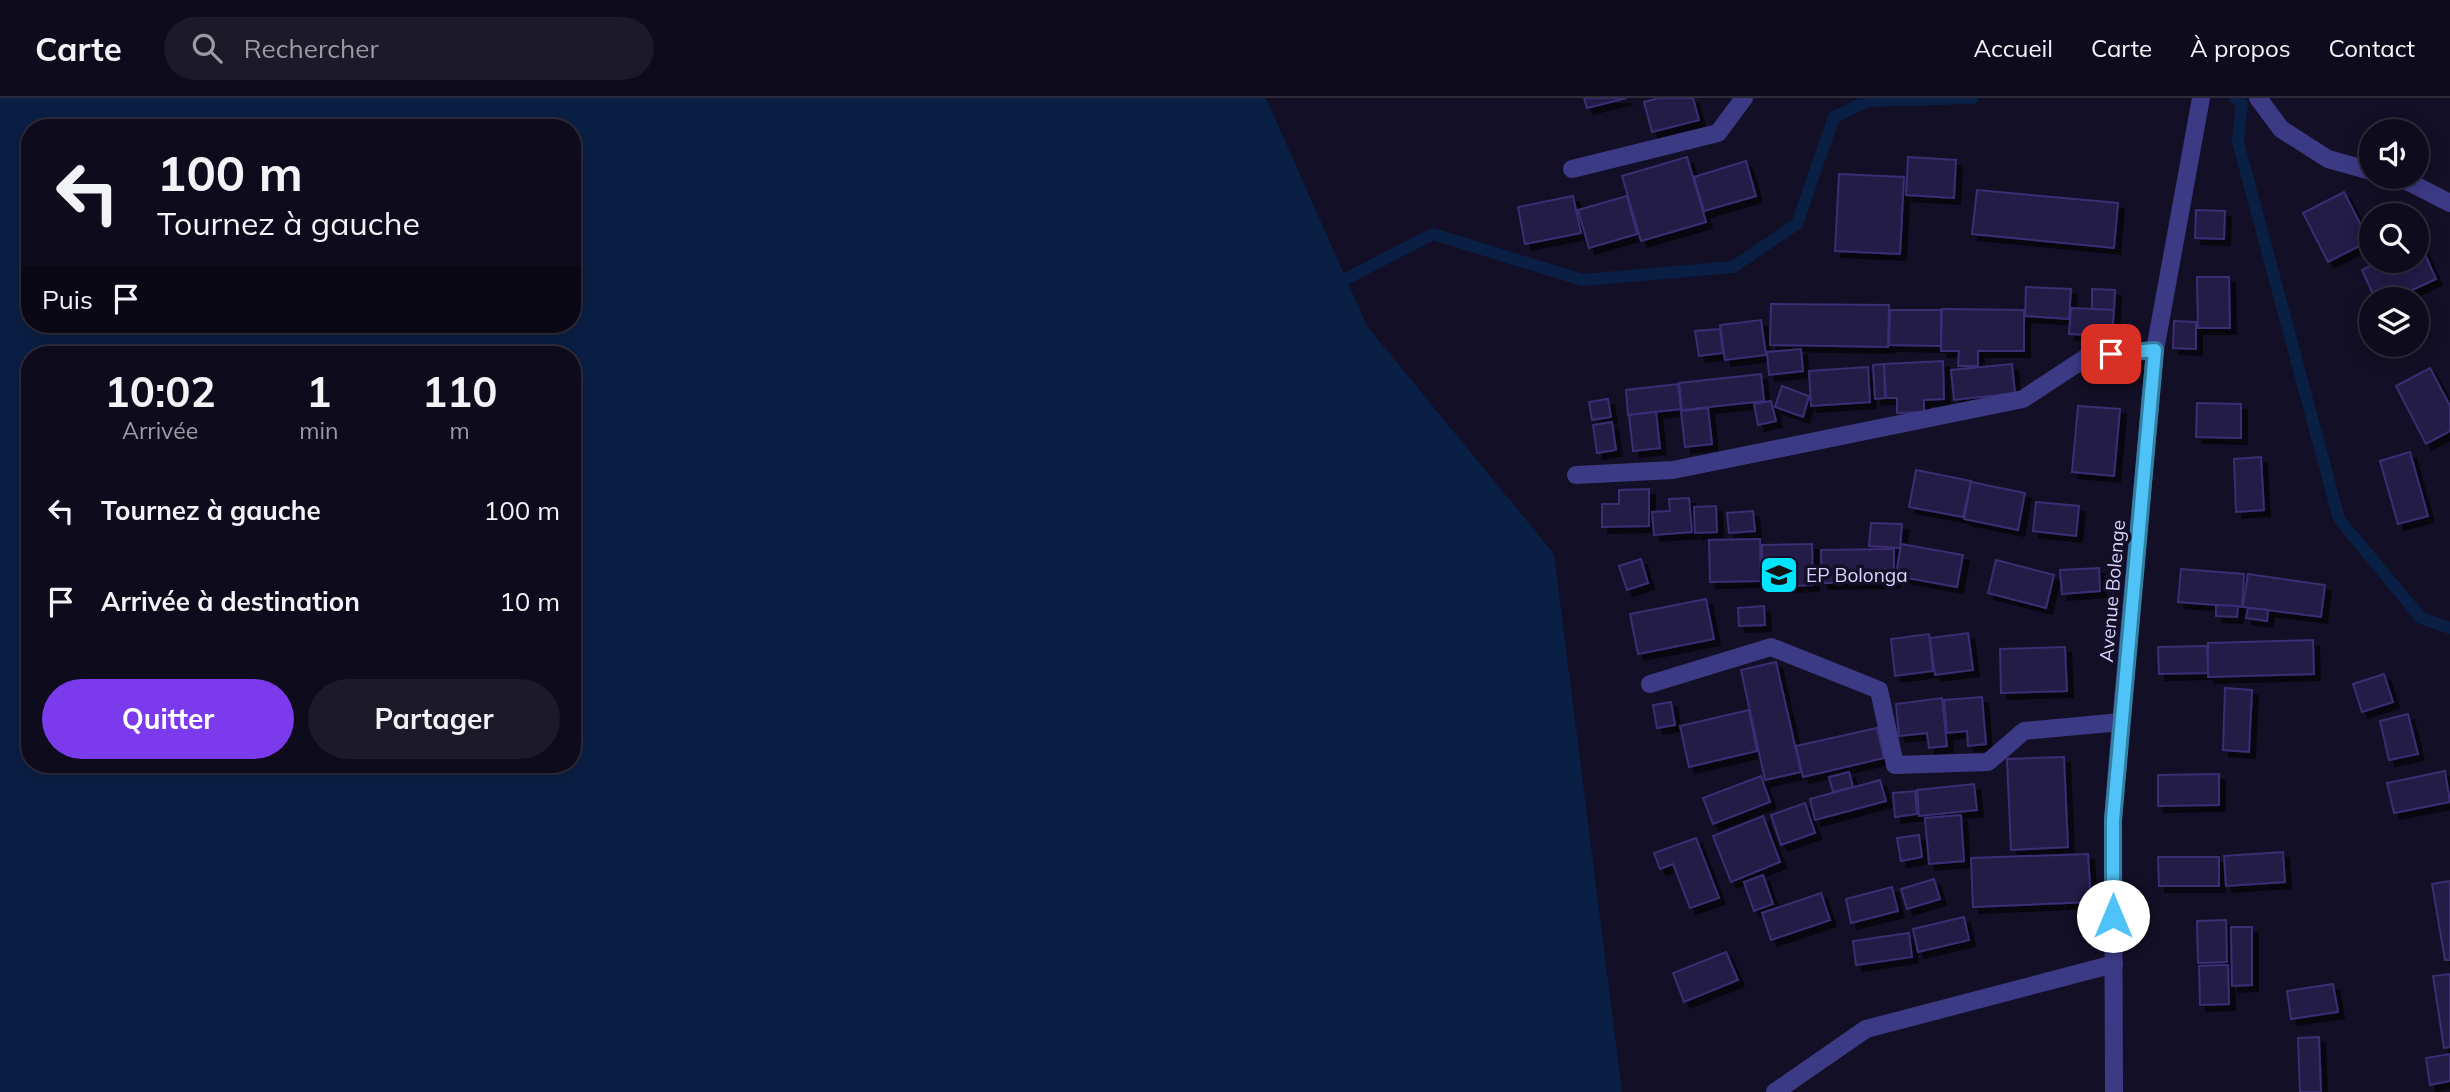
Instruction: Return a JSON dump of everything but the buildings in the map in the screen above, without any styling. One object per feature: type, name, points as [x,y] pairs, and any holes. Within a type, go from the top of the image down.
[{"type":"street","points":[[1572,169],[1718,133],[1744,98]]},
{"type":"street","name":"Avenue Bolenge","points":[[2114,1092],[2113,820],[2121,722],[2155,350],[2201,98]]},
{"type":"street","points":[[2258,98],[2281,128],[2328,159],[2359,168]]},
{"type":"street","points":[[2423,189],[2450,203]]},
{"type":"street","points":[[1576,475],[1673,470],[2023,399],[2090,355],[2155,350]]},
{"type":"street","points":[[1650,684],[1771,646],[1879,690],[1895,765],[1988,762],[2024,731],[2121,722]]},
{"type":"street","points":[[1775,1092],[1866,1028],[2114,964]]},
{"type":"water","points":[[0,98],[1266,98],[1367,326],[1554,554],[1622,1092],[0,1092]]},
{"type":"waterway","points":[[1334,285],[1433,234],[1582,280],[1733,267],[1797,224],[1834,117],[1867,101],[1973,98]]},
{"type":"waterway","points":[[2235,98],[2242,104],[2238,142],[2339,519],[2421,618],[2450,628]]},
{"type":"place","name":"EP Bolonga","points":[[1779,575]]},
{"type":"route","points":[[2111,354],[2155,350],[2113,820],[2113,916]]}]
